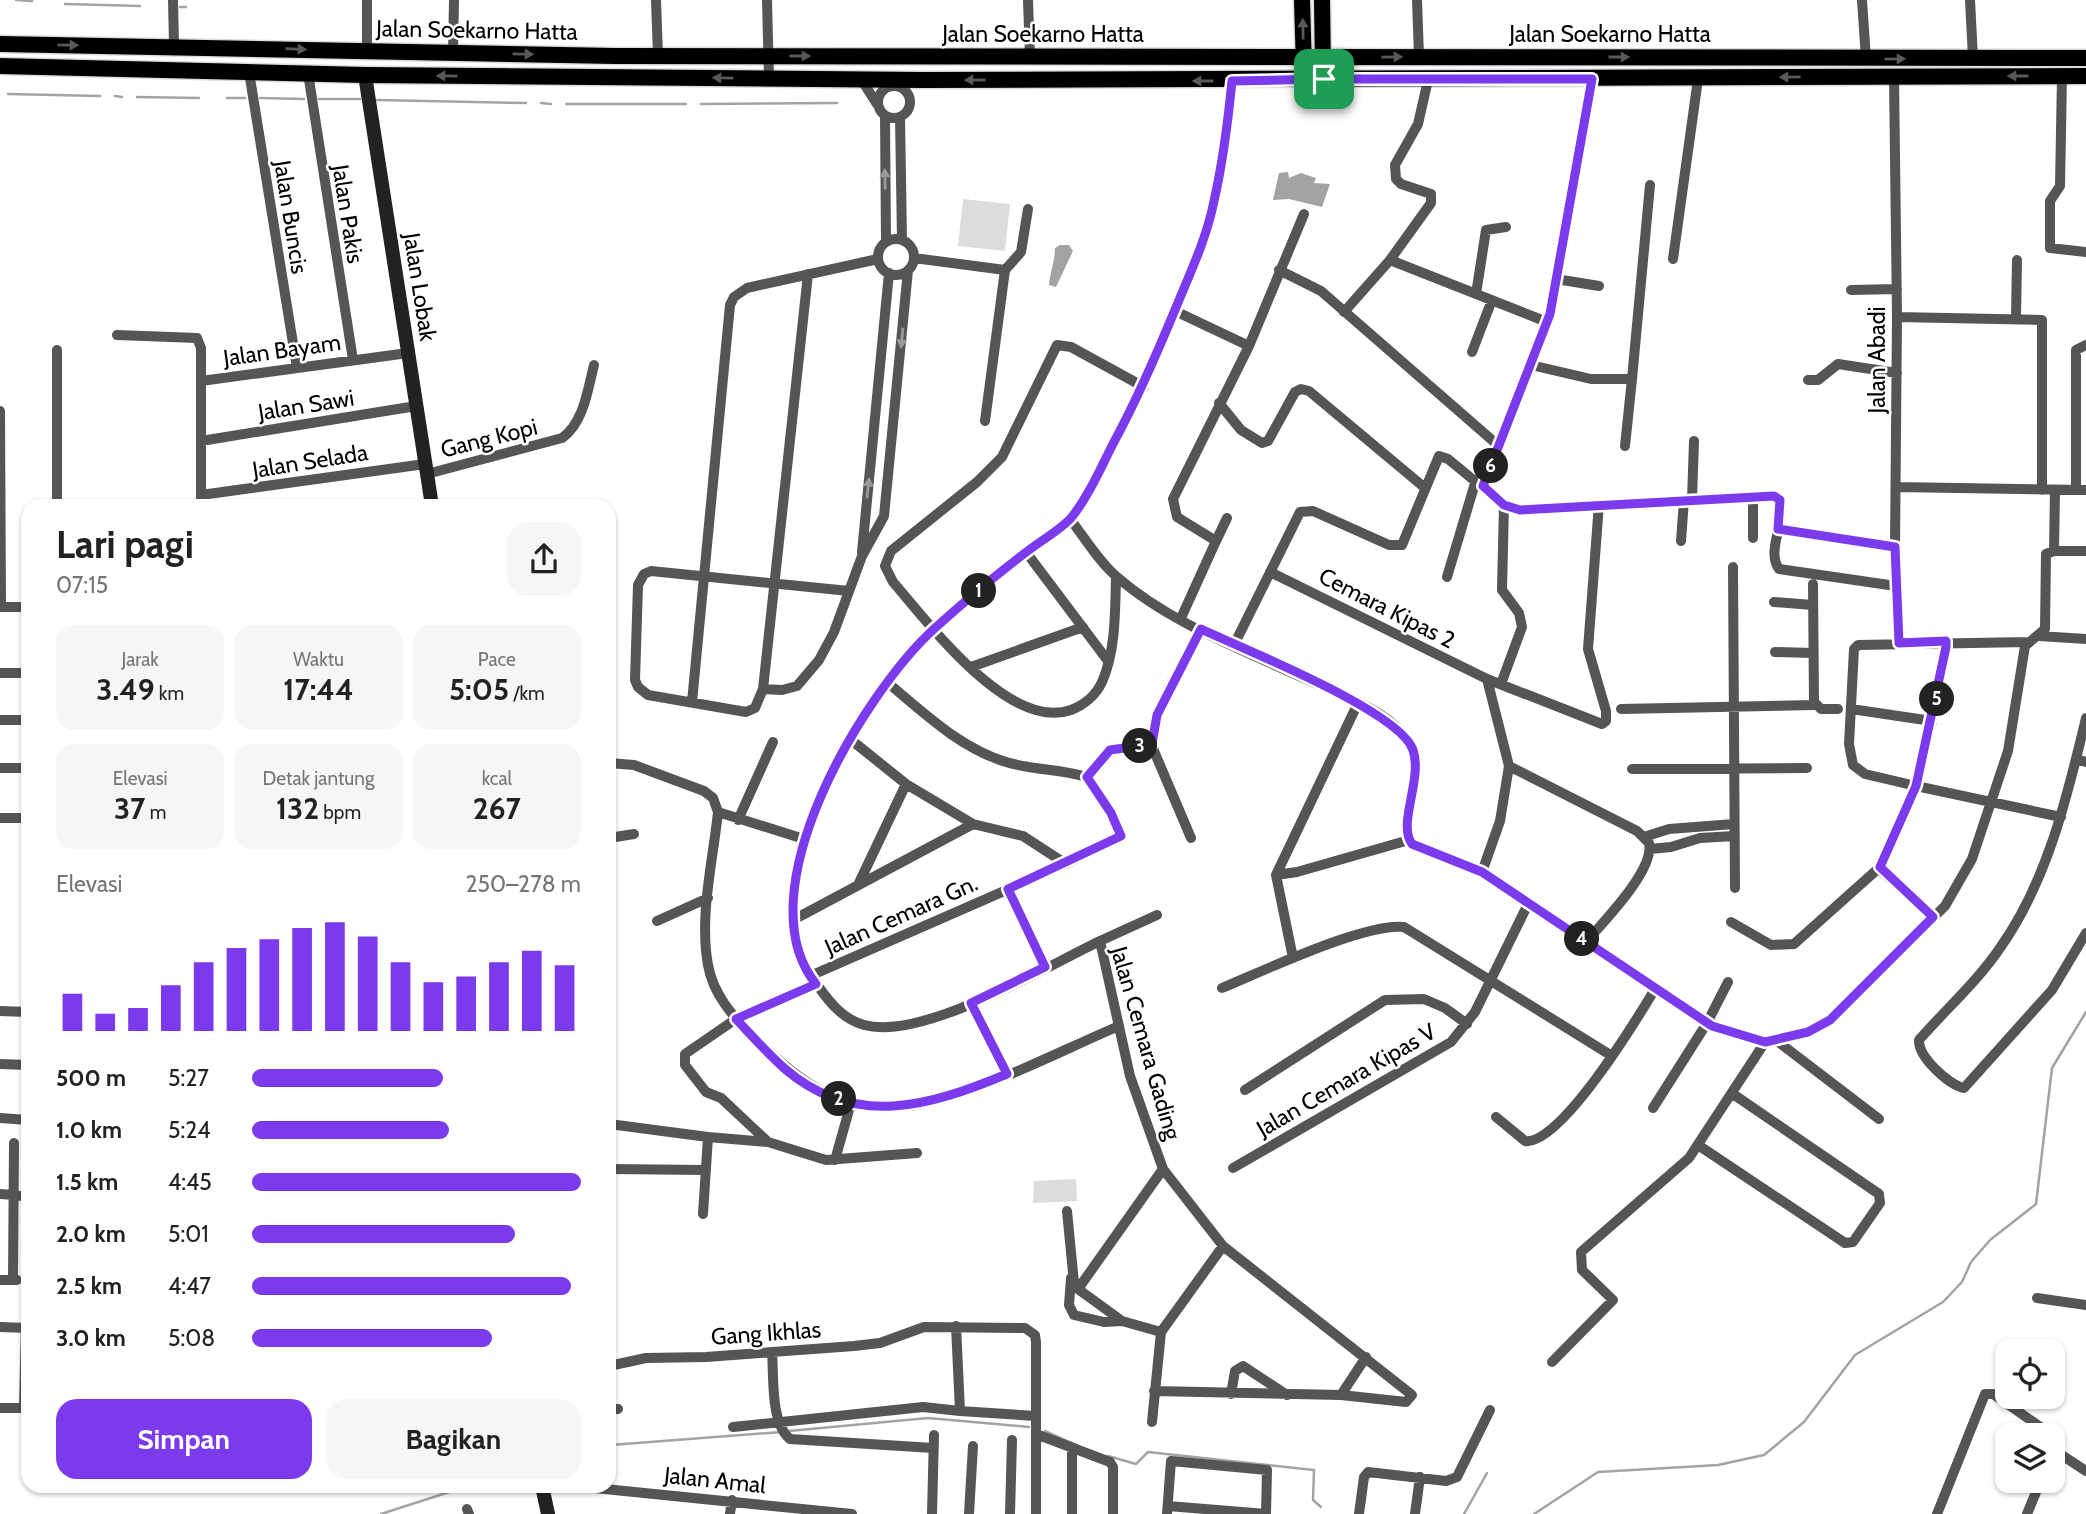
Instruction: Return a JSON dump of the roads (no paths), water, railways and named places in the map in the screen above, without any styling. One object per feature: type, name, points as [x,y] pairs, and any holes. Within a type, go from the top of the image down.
[{"type":"main road","points":[[1303,0],[1304,80]]},
{"type":"main road","points":[[1322,0],[1324,79]]},
{"type":"main road","name":"Jalan Soekarno Hatta","points":[[0,44],[658,55],[2086,58]]},
{"type":"main road","points":[[1271,80],[1278,70],[1273,58]]},
{"type":"main road","name":"Jalan Soekarno Hatta","points":[[0,66],[365,75],[922,80],[2086,76]]},
{"type":"main road","name":"Jalan Lobak","points":[[365,75],[431,499]]},
{"type":"main road","points":[[544,1493],[548,1514]]},
{"type":"street","points":[[173,0],[174,46]]},
{"type":"street","points":[[367,0],[367,50]]},
{"type":"street","points":[[453,53],[454,0]]},
{"type":"street","points":[[656,0],[658,55]]},
{"type":"street","points":[[767,0],[769,79]]},
{"type":"street","points":[[1028,0],[1030,57]]},
{"type":"street","points":[[1418,0],[1419,57]]},
{"type":"street","points":[[1862,0],[1866,59]]},
{"type":"street","points":[[1970,0],[1973,58]]},
{"type":"street","name":"Jalan Buncis","points":[[248,72],[297,368]]},
{"type":"street","name":"Jalan Pakis","points":[[307,73],[353,359]]},
{"type":"street","points":[[2063,76],[2060,186],[2050,201],[2050,248],[2086,252]]},
{"type":"street","name":"Jalan Abadi","points":[[1894,77],[1897,289],[1895,547],[1899,643]]},
{"type":"street","points":[[861,79],[885,116],[886,242],[880,249],[878,259],[889,273],[862,556]]},
{"type":"street","points":[[1447,577],[1479,483],[1500,447],[1547,322],[1592,79]]},
{"type":"street","points":[[1673,259],[1698,79]]},
{"type":"street","points":[[902,240],[900,117],[910,105],[922,80]]},
{"type":"street","points":[[1344,312],[1390,260],[1432,200],[1428,192],[1401,184],[1395,172],[1395,165],[1420,117],[1428,80]]},
{"type":"street","name":"Jalan Cemara Gading","points":[[1232,81],[1214,202],[1201,248],[1144,387],[1070,519],[934,629],[888,682],[850,739],[804,839],[796,866],[793,920],[799,952],[813,980],[839,1012],[872,1027],[911,1025],[971,1003],[1100,941],[1130,1076],[1163,1169],[1223,1246],[1412,1395],[1410,1401],[1402,1402],[1341,1395]]},
{"type":"street","points":[[877,104],[879,94],[891,86],[905,90],[910,105]]},
{"type":"street","points":[[885,116],[900,117]]},
{"type":"street","points":[[1625,446],[1650,185]]},
{"type":"street","points":[[985,421],[1005,270],[1021,252],[1028,209]]},
{"type":"street","points":[[1216,541],[1177,517],[1173,499],[1249,346],[1304,214]]},
{"type":"street","points":[[1476,294],[1486,230],[1506,226]]},
{"type":"street","points":[[763,689],[789,689],[808,676],[827,647],[862,556],[887,507],[908,270],[914,258],[911,247],[902,240],[886,242]]},
{"type":"street","points":[[914,258],[1005,270]]},
{"type":"street","points":[[692,702],[730,305],[739,291],[878,259]]},
{"type":"street","points":[[1390,260],[1547,322]]},
{"type":"street","points":[[2016,317],[2017,260]]},
{"type":"street","points":[[889,273],[899,274],[908,270]]},
{"type":"street","points":[[1279,270],[1309,284],[1344,312],[1500,447]]},
{"type":"street","points":[[808,274],[775,584],[763,689],[755,708],[746,712],[648,695],[638,687],[635,680],[638,584],[644,574],[651,571],[704,577],[775,584],[849,591]]},
{"type":"street","points":[[1556,279],[1600,286]]},
{"type":"street","points":[[1850,290],[1897,289]]},
{"type":"street","points":[[1472,352],[1492,300]]},
{"type":"street","points":[[1175,310],[1249,346]]},
{"type":"street","points":[[1897,317],[2016,317],[2038,318],[2044,323],[2042,490]]},
{"type":"street","name":"Jalan Bayam","points":[[117,335],[197,338],[201,348],[201,381],[408,353]]},
{"type":"street","points":[[1116,577],[1108,661],[1100,686],[1086,702],[1074,709],[1055,713],[1032,708],[998,692],[934,629],[889,577],[886,566],[889,555],[939,510],[977,482],[1002,457],[1054,349],[1064,344],[1144,387]]},
{"type":"street","points":[[1896,487],[2081,490],[2076,349],[2086,345]]},
{"type":"street","points":[[57,350],[57,499]]},
{"type":"street","name":"Gang Kopi","points":[[426,469],[562,438],[570,431],[582,410],[594,365]]},
{"type":"street","points":[[1531,365],[1591,379],[1632,379]]},
{"type":"street","points":[[1808,380],[1818,380],[1838,365],[1897,373]]},
{"type":"street","points":[[201,381],[201,499]]},
{"type":"street","points":[[1219,403],[1241,430],[1262,443],[1268,441],[1295,392],[1305,390],[1425,488]]},
{"type":"street","name":"Jalan Sawi","points":[[201,440],[416,406]]},
{"type":"street","points":[[0,411],[0,607],[21,607]]},
{"type":"street","points":[[1681,541],[1693,441]]},
{"type":"street","points":[[1234,645],[1297,515],[1303,510],[1313,511],[1394,547],[1402,545],[1439,456],[1448,458],[1504,505],[1520,510],[1753,496],[1779,498],[1774,558],[1779,569],[1896,586]]},
{"type":"street","name":"Jalan Selada","points":[[208,499],[426,469]]},
{"type":"street","points":[[2054,551],[2055,490]]},
{"type":"street","points":[[1753,496],[1753,538]]},
{"type":"street","name":"Cemara Kipas 2","points":[[1270,572],[1487,679],[1594,723],[1606,721],[1588,649],[1600,504]]},
{"type":"street","points":[[1501,684],[1521,636],[1521,619],[1517,607],[1502,590],[1504,505]]},
{"type":"street","points":[[1181,618],[1227,518]]},
{"type":"street","points":[[1070,519],[1116,577],[1201,629],[1358,703],[1399,729],[1413,751],[1416,776],[1407,823],[1409,840],[1426,852],[1482,872],[1707,1023],[1748,1040],[1777,1041],[1808,1032],[1830,1020],[1945,906],[1964,875],[1991,804],[2010,740],[2022,658],[2029,642]]},
{"type":"street","points":[[1778,529],[1895,547]]},
{"type":"street","points":[[2039,636],[2046,619],[2046,557],[2054,551],[2086,551]]},
{"type":"street","points":[[1026,552],[1108,661]]},
{"type":"street","points":[[1734,567],[1735,888]]},
{"type":"street","points":[[1813,584],[1814,705]]},
{"type":"street","points":[[1774,602],[1813,605]]},
{"type":"street","points":[[971,667],[1083,627]]},
{"type":"street","points":[[1191,838],[1152,744],[1157,715],[1201,629]]},
{"type":"street","points":[[2061,817],[1991,804],[1865,774],[1853,765],[1849,744],[1854,649],[1858,645],[1946,641],[2029,642],[2039,636],[2086,639]]},
{"type":"street","points":[[1731,922],[1772,945],[1794,944],[1880,867],[1916,786],[1932,721],[1946,641]]},
{"type":"street","points":[[1775,652],[1813,653]]},
{"type":"street","points":[[0,673],[21,673]]},
{"type":"street","points":[[1482,872],[1500,821],[1509,766],[1487,679]]},
{"type":"street","points":[[888,682],[939,725],[986,754],[1014,764],[1087,777],[1110,750],[1152,744]]},
{"type":"street","points":[[1293,958],[1276,875],[1358,703]]},
{"type":"street","points":[[1621,709],[1814,705],[1821,709],[1838,709]]},
{"type":"street","points":[[1851,709],[1932,721]]},
{"type":"street","points":[[2086,718],[2081,761],[2030,897],[2000,948],[1968,990],[1919,1040],[1918,1047],[1933,1065],[1955,1084],[1964,1088],[2052,990],[2086,933]]},
{"type":"street","points":[[0,720],[21,720]]},
{"type":"street","points":[[850,739],[906,784],[973,824],[1023,836],[1066,864]]},
{"type":"street","points":[[738,820],[773,742]]},
{"type":"street","points":[[616,764],[634,765],[704,791],[713,798],[718,812],[708,898],[708,965],[719,996],[736,1019],[804,1083],[851,1103],[891,1107],[922,1104],[1007,1074],[1119,1026]]},
{"type":"street","points":[[1509,766],[1644,836],[1650,849],[1648,858],[1626,895],[1586,942]]},
{"type":"street","points":[[0,768],[21,768]]},
{"type":"street","points":[[1632,769],[1807,768]]},
{"type":"street","name":"Jalan Cemara Gn.","points":[[768,1142],[721,1098],[706,1092],[684,1063],[685,1054],[736,1019],[813,980],[1121,836],[1111,813],[1087,777]]},
{"type":"street","points":[[858,885],[906,784]]},
{"type":"street","points":[[718,812],[804,839]]},
{"type":"street","points":[[0,818],[21,818]]},
{"type":"street","points":[[793,920],[973,824]]},
{"type":"street","points":[[1644,836],[1683,828],[1734,824]]},
{"type":"street","points":[[1712,825],[1713,837]]},
{"type":"street","points":[[1683,828],[1685,842]]},
{"type":"street","points":[[616,837],[634,834]]},
{"type":"street","points":[[1650,849],[1713,837],[1734,836]]},
{"type":"street","points":[[1276,875],[1409,840]]},
{"type":"street","points":[[1880,867],[1933,917]]},
{"type":"street","points":[[1008,889],[1045,967]]},
{"type":"street","points":[[657,921],[708,898]]},
{"type":"street","name":"Jalan Cemara Kipas V","points":[[1233,1168],[1442,1048],[1467,1024],[1528,904]]},
{"type":"street","points":[[1100,941],[1157,915]]},
{"type":"street","points":[[1222,988],[1293,958],[1374,930],[1404,927],[1612,1056]]},
{"type":"street","points":[[1653,1108],[1707,1023],[1728,982]]},
{"type":"street","points":[[1496,1117],[1522,1140],[1533,1142],[1575,1106],[1612,1056],[1655,989]]},
{"type":"street","points":[[1245,1090],[1385,1000],[1424,999],[1445,1008],[1467,1024]]},
{"type":"street","points":[[971,1003],[1007,1074]]},
{"type":"street","points":[[0,1011],[21,1012]]},
{"type":"street","points":[[1777,1041],[1879,1119]]},
{"type":"street","points":[[1552,1362],[1613,1300],[1582,1270],[1581,1252],[1677,1170],[1698,1145],[1765,1042]]},
{"type":"street","points":[[0,1065],[21,1065]]},
{"type":"street","points":[[1698,1145],[1845,1243],[1853,1242],[1880,1203],[1879,1194],[1733,1094]]},
{"type":"street","points":[[835,1160],[851,1103]]},
{"type":"street","points":[[0,1118],[21,1119]]},
{"type":"street","points":[[616,1125],[768,1142],[814,1158],[835,1160],[917,1153]]},
{"type":"street","points":[[704,1214],[708,1137]]},
{"type":"street","points":[[13,1280],[14,1143]]},
{"type":"street","points":[[616,1169],[705,1170]]},
{"type":"street","points":[[1078,1290],[1163,1169]]},
{"type":"street","points":[[0,1194],[21,1196]]},
{"type":"street","points":[[1068,1211],[1071,1278],[1069,1305],[1074,1315],[1104,1322],[1122,1321],[1161,1332]]},
{"type":"street","points":[[1152,1422],[1161,1332],[1223,1246]]},
{"type":"street","points":[[1071,1278],[1078,1290],[1122,1321]]},
{"type":"street","points":[[0,1280],[21,1281]]},
{"type":"street","points":[[2037,1298],[2086,1305]]},
{"type":"street","points":[[956,1326],[960,1411]]},
{"type":"street","points":[[0,1327],[21,1328]]},
{"type":"street","name":"Gang Ikhlas","points":[[616,1364],[646,1358],[880,1343],[923,1327],[1026,1328],[1035,1335],[1036,1416]]},
{"type":"street","points":[[772,1352],[780,1422],[785,1435],[794,1440],[933,1448]]},
{"type":"street","points":[[1154,1391],[1287,1396],[1341,1395],[1366,1357]]},
{"type":"street","points":[[1231,1394],[1234,1371],[1243,1366],[1287,1396]]},
{"type":"street","points":[[1937,1514],[1985,1394],[1993,1394],[2033,1423]]},
{"type":"street","points":[[733,1427],[923,1407],[1036,1416],[1036,1514]]},
{"type":"street","points":[[0,1408],[21,1408]]},
{"type":"street","points":[[1359,1514],[1364,1477],[1368,1472],[1446,1481],[1457,1476],[1490,1410]]},
{"type":"street","points":[[1036,1434],[1110,1462],[1113,1467],[1113,1514]]},
{"type":"street","points":[[932,1514],[934,1435]]},
{"type":"street","points":[[1010,1514],[1012,1440]]},
{"type":"street","points":[[970,1514],[973,1446]]},
{"type":"street","points":[[1072,1448],[1072,1514]]},
{"type":"street","points":[[2065,1459],[2086,1471]]},
{"type":"street","points":[[1171,1461],[1267,1470],[1266,1514],[1167,1510],[1171,1461]]},
{"type":"street","points":[[1415,1514],[1420,1478]]},
{"type":"street","name":"Jalan Amal","points":[[616,1490],[852,1514]]},
{"type":"street","points":[[2027,1514],[2036,1493]]},
{"type":"street","points":[[730,1514],[732,1500]]},
{"type":"waterway","points":[[16,0],[32,1]]},
{"type":"waterway","points":[[65,4],[140,6]]},
{"type":"waterway","points":[[180,7],[186,7]]},
{"type":"waterway","points":[[8,94],[100,96]]},
{"type":"waterway","points":[[115,96],[122,97]]},
{"type":"waterway","points":[[137,97],[199,98]]},
{"type":"waterway","points":[[227,98],[245,98]]},
{"type":"waterway","points":[[260,98],[304,99]]},
{"type":"waterway","points":[[319,99],[360,99]]},
{"type":"waterway","points":[[377,100],[526,103]]},
{"type":"waterway","points":[[541,103],[551,104]]},
{"type":"waterway","points":[[701,104],[837,103]]},
{"type":"waterway","points":[[566,104],[686,104]]},
{"type":"waterway","points":[[1534,1514],[1598,1472],[1718,1465],[1764,1455],[1804,1422],[1855,1355],[1943,1302],[1962,1282],[1971,1262],[1990,1240],[2036,1204],[2052,1068],[2086,1012]]},
{"type":"waterway","points":[[789,1431],[928,1418],[1029,1427]]},
{"type":"waterway","points":[[1045,1431],[1078,1446]]},
{"type":"waterway","points":[[616,1445],[782,1432]]},
{"type":"waterway","points":[[1108,1456],[1136,1464],[1148,1452],[1314,1470],[1313,1500],[1321,1507]]},
{"type":"waterway","points":[[1464,1514],[1487,1473]]},
{"type":"waterway","points":[[381,1514],[446,1493]]}]
